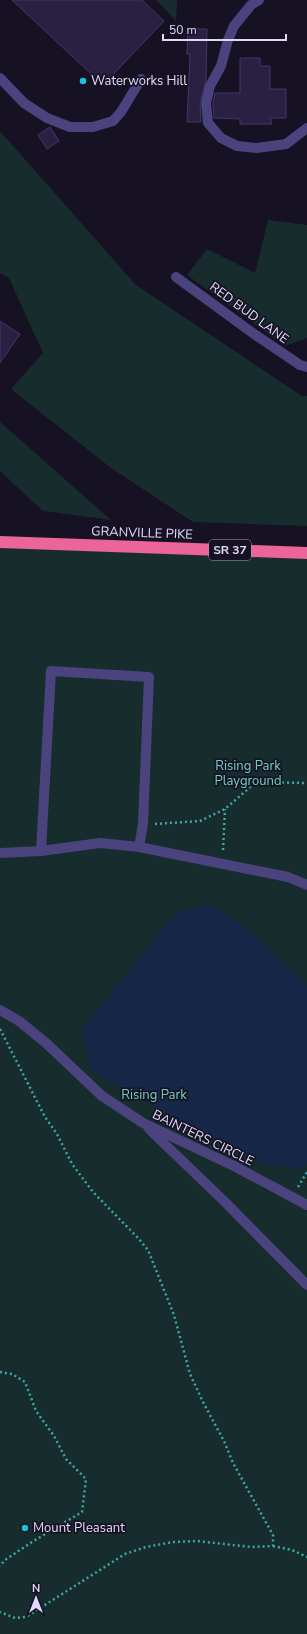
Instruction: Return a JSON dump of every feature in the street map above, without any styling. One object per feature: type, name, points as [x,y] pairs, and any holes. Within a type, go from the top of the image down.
[{"type":"highway","name":"GRANVILLE PIKE","points":[[0,542],[307,553]]},
{"type":"street","points":[[258,0],[251,5],[234,26],[228,40],[221,66],[210,86],[206,102],[208,122],[221,138],[237,146],[257,148],[286,144],[307,128]]},
{"type":"street","points":[[0,78],[24,103],[47,118],[70,127],[93,127],[113,121],[121,112],[141,79]]},
{"type":"street","name":"RED BUD LANE","points":[[176,277],[260,338],[300,365],[307,367]]},
{"type":"street","points":[[41,851],[51,671],[149,677],[143,824],[139,847]]},
{"type":"street","points":[[0,853],[41,851],[100,843],[139,847],[288,877],[307,885]]},
{"type":"street","name":"BAINTERS CIRCLE","points":[[0,1010],[19,1021],[46,1043],[102,1096],[143,1123],[234,1166],[307,1205]]},
{"type":"street","points":[[143,1123],[307,1284]]},
{"type":"path","points":[[143,824],[200,821],[225,809],[256,782],[274,784],[307,783]]},
{"type":"path","points":[[223,851],[225,809]]},
{"type":"path","points":[[0,1029],[45,1116],[57,1134],[72,1164],[93,1192],[148,1250],[174,1315],[190,1374],[224,1441],[233,1463],[273,1535],[273,1546]]},
{"type":"path","points":[[0,1372],[12,1374],[25,1382],[36,1411],[54,1436],[66,1459],[86,1479],[82,1512],[32,1542],[5,1560],[0,1566]]},
{"type":"path","points":[[0,1612],[15,1618],[26,1617],[125,1554],[146,1547],[173,1542],[197,1541],[251,1547],[273,1546],[292,1550],[307,1557]]},
{"type":"green space","points":[[156,0],[177,0],[176,21]]},
{"type":"green space","points":[[0,131],[136,285],[302,396],[307,396],[307,526],[193,522],[111,468],[11,389],[43,353],[9,278],[0,273]]},
{"type":"green space","points":[[268,220],[307,225],[307,338],[285,346],[187,275],[207,249],[255,273]]},
{"type":"green space","points":[[0,422],[111,520],[43,511],[0,471]]},
{"type":"green space","name":"Rising Park","points":[[0,546],[307,555],[307,1634],[0,1634]]},
{"type":"water","points":[[211,904],[243,926],[307,984],[307,1164],[303,1169],[262,1164],[92,1072],[81,1031],[176,912]]},
{"type":"building","points":[[12,0],[142,0],[164,21],[103,85]]},
{"type":"building","points":[[188,29],[207,29],[206,80],[200,103],[201,122],[187,122],[190,54],[187,54]]},
{"type":"building","points":[[240,58],[260,58],[260,66],[270,66],[270,89],[286,89],[286,118],[270,118],[272,124],[240,124],[240,119],[214,118],[213,103],[215,93],[240,93]]},
{"type":"building","points":[[50,127],[59,141],[47,149],[38,135]]},
{"type":"building","points":[[0,321],[20,334],[0,363]]},
{"type":"place","name":"Waterworks Hill","points":[[83,81]]},
{"type":"place","name":"Mount Pleasant","points":[[25,1528]]},
{"type":"park label","name":"Rising Park Playground","points":[[248,774]]}]
